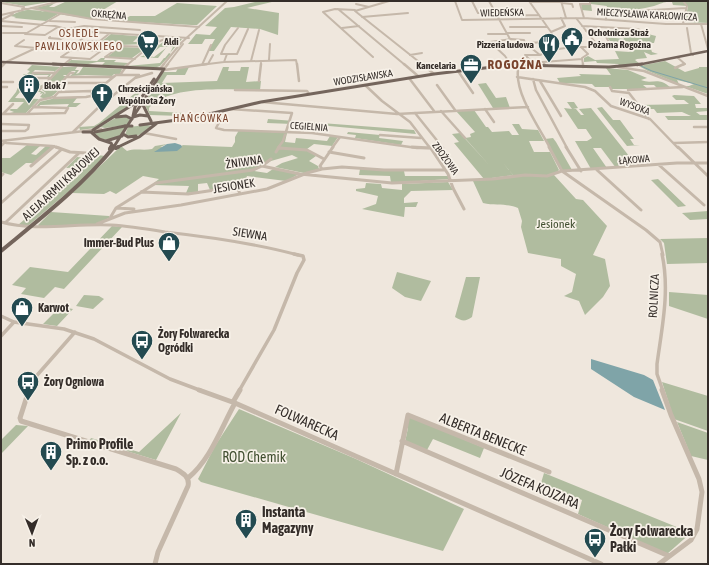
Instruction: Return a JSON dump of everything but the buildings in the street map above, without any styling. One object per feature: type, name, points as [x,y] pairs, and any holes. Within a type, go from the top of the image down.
[{"type":"main road","name":"WODZISŁAWSKA","points":[[100,128],[132,126],[179,120],[261,102],[418,76],[528,65],[618,67],[678,58],[708,51]]},
{"type":"main road","points":[[5,64],[162,69]]},
{"type":"main road","points":[[124,68],[162,69]]},
{"type":"main road","points":[[148,69],[155,70],[158,73]]},
{"type":"main road","name":"ALEJA ARMII KRAJOWEJ","points":[[1,250],[31,227],[89,176],[109,154],[133,118],[158,73],[162,69]]},
{"type":"main road","name":"ALEJA ARMII KRAJOWEJ","points":[[142,101],[162,69]]},
{"type":"main road","points":[[95,135],[95,132],[112,118],[142,101],[149,123],[152,125],[151,127]]},
{"type":"main road","points":[[112,118],[123,116],[133,118],[142,114],[148,116]]},
{"type":"main road","points":[[112,150],[143,134],[159,122]]},
{"type":"main road","points":[[93,130],[100,128]]},
{"type":"main road","points":[[83,132],[91,132],[99,139],[112,144],[109,154]]},
{"type":"main road","points":[[102,140],[112,140],[122,135],[130,137],[143,134]]},
{"type":"street","points":[[1,15],[24,8],[63,1]]},
{"type":"street","name":"ALEJA ARMII KRAJOWEJ","points":[[162,69],[164,64],[187,38],[193,34],[193,31],[227,1]]},
{"type":"street","points":[[373,57],[323,12],[338,9],[355,10],[372,7],[388,1]]},
{"type":"street","name":"WIEDEŃSKA","points":[[455,1],[462,20],[562,18]]},
{"type":"street","points":[[472,1],[478,13],[539,15]]},
{"type":"street","points":[[489,1],[510,39]]},
{"type":"street","points":[[529,2],[561,2],[572,5],[571,1]]},
{"type":"street","points":[[584,18],[580,4],[590,4],[590,1]]},
{"type":"street","points":[[683,1],[686,4],[684,24]]},
{"type":"street","points":[[525,43],[554,41],[551,32],[529,2]]},
{"type":"street","points":[[561,2],[566,18]]},
{"type":"street","points":[[1,3],[24,8]]},
{"type":"street","points":[[356,4],[372,7]]},
{"type":"street","points":[[1,15],[24,8]]},
{"type":"street","name":"OKRĘŻNA","points":[[30,8],[92,20],[199,26]]},
{"type":"street","points":[[633,12],[645,9],[686,8]]},
{"type":"street","points":[[338,9],[418,76]]},
{"type":"street","points":[[355,10],[434,74]]},
{"type":"street","points":[[1,21],[17,12],[16,11]]},
{"type":"street","points":[[606,20],[606,11],[654,14]]},
{"type":"street","points":[[633,12],[634,22]]},
{"type":"street","points":[[362,17],[408,13]]},
{"type":"street","points":[[3,33],[27,33],[60,14]]},
{"type":"street","points":[[551,32],[565,27],[562,18]]},
{"type":"street","name":"MIECZYSŁAWA KARŁOWICZA","points":[[562,18],[708,24]]},
{"type":"street","points":[[576,18],[600,47]]},
{"type":"street","points":[[49,20],[75,22]]},
{"type":"street","points":[[1,21],[58,27],[72,31],[187,38]]},
{"type":"street","points":[[92,32],[78,42],[100,41],[126,22]]},
{"type":"street","points":[[196,29],[193,26],[202,23]]},
{"type":"street","name":"WODZISŁAWSKA","points":[[701,24],[708,51]]},
{"type":"street","points":[[1,26],[22,27]]},
{"type":"street","points":[[66,29],[84,26],[140,30]]},
{"type":"street","points":[[342,28],[358,26]]},
{"type":"street","points":[[582,26],[637,28],[641,33],[586,31]]},
{"type":"street","points":[[27,33],[25,34],[45,35],[58,27]]},
{"type":"street","points":[[510,27],[547,27]]},
{"type":"street","points":[[238,28],[225,45],[221,54],[237,54],[248,29]]},
{"type":"street","points":[[687,28],[691,53],[693,55]]},
{"type":"street","points":[[251,61],[259,30]]},
{"type":"street","points":[[50,37],[49,38],[61,39],[72,31]]},
{"type":"street","points":[[603,32],[612,47]]},
{"type":"street","points":[[488,34],[530,33]]},
{"type":"street","points":[[494,34],[496,38]]},
{"type":"street","points":[[120,75],[124,68],[149,47],[168,37]]},
{"type":"street","name":"ALEJA ARMII KRAJOWEJ","points":[[162,69],[187,38]]},
{"type":"street","points":[[513,66],[490,42],[523,39],[525,43],[540,55]]},
{"type":"street","points":[[5,64],[36,48],[15,46],[24,40]]},
{"type":"street","points":[[549,42],[548,44],[554,50]]},
{"type":"street","points":[[101,51],[72,49],[61,57],[90,59],[101,51],[105,48],[111,43],[107,43]]},
{"type":"street","points":[[269,60],[270,44]]},
{"type":"street","points":[[202,65],[211,45]]},
{"type":"street","points":[[105,48],[116,48],[122,46],[149,47]]},
{"type":"street","points":[[528,65],[532,62],[582,59],[588,54],[581,47]]},
{"type":"street","points":[[532,62],[525,56],[540,55],[554,50],[581,47],[619,47]]},
{"type":"street","points":[[116,48],[105,57],[135,59]]},
{"type":"street","points":[[410,55],[422,53]]},
{"type":"street","points":[[224,62],[227,54]]},
{"type":"street","points":[[208,64],[212,55]]},
{"type":"street","points":[[40,90],[50,78],[72,58]]},
{"type":"street","points":[[675,68],[685,64],[678,58]]},
{"type":"street","points":[[582,59],[583,67]]},
{"type":"street","points":[[162,69],[224,62],[297,60],[299,81]]},
{"type":"street","points":[[259,81],[261,61]]},
{"type":"street","points":[[543,62],[545,66]]},
{"type":"street","points":[[153,68],[164,64]]},
{"type":"street","name":"ROLNICZA","points":[[513,66],[518,70],[517,77],[520,92],[562,171],[646,230],[660,242],[665,267],[666,303],[657,364],[657,374],[671,416],[699,479],[702,492],[697,529],[691,540],[659,564]]},
{"type":"street","points":[[618,67],[644,71],[708,95]]},
{"type":"street","points":[[458,71],[473,93]]},
{"type":"street","points":[[33,73],[56,73]]},
{"type":"street","points":[[61,83],[70,73],[73,73]]},
{"type":"street","points":[[135,78],[152,73]]},
{"type":"street","points":[[66,77],[113,77],[115,75],[139,75],[101,106],[74,132]]},
{"type":"street","points":[[46,83],[108,83],[113,77]]},
{"type":"street","name":"WYSOKA","points":[[517,77],[590,88],[598,92],[611,106],[650,119],[693,163],[708,176]]},
{"type":"street","points":[[24,78],[50,78]]},
{"type":"street","points":[[409,78],[434,111]]},
{"type":"street","points":[[533,79],[536,90],[560,137],[581,171]]},
{"type":"street","points":[[540,81],[560,116]]},
{"type":"street","points":[[1,82],[13,82]]},
{"type":"street","points":[[53,98],[67,83]]},
{"type":"street","name":"ZBOŻOWA","points":[[365,85],[382,102],[401,114],[410,122],[446,170],[451,181],[493,179],[525,175],[548,176],[562,171]]},
{"type":"street","points":[[437,85],[455,110]]},
{"type":"street","points":[[1,87],[7,87]]},
{"type":"street","points":[[628,90],[687,87]]},
{"type":"street","points":[[610,88],[612,90],[629,93],[650,119]]},
{"type":"street","points":[[235,90],[307,91],[309,94]]},
{"type":"street","points":[[27,114],[41,100],[86,97],[91,96],[92,94],[92,92],[60,92]]},
{"type":"street","points":[[37,97],[41,100]]},
{"type":"street","points":[[261,102],[401,114],[415,112],[528,107]]},
{"type":"street","points":[[2,114],[12,104]]},
{"type":"street","points":[[2,114],[65,113],[68,108],[33,107]]},
{"type":"street","name":"WODZISŁAWSKA","points":[[230,109],[292,113],[286,132]]},
{"type":"street","points":[[485,109],[494,122]]},
{"type":"street","points":[[441,111],[465,138]]},
{"type":"street","points":[[415,112],[443,148]]},
{"type":"street","name":"CEGIELNIA","points":[[204,115],[221,119],[216,128],[221,129],[286,132],[340,137],[417,148],[430,148]]},
{"type":"street","points":[[1,124],[29,125],[28,129],[25,131],[1,131]]},
{"type":"street","points":[[694,127],[708,126]]},
{"type":"street","name":"WODZISŁAWSKA","points":[[74,132],[83,132],[100,128]]},
{"type":"street","name":"WODZISŁAWSKA","points":[[1,141],[6,142],[93,130]]},
{"type":"street","points":[[276,152],[286,132]]},
{"type":"street","points":[[143,134],[176,139]]},
{"type":"street","points":[[380,135],[421,138]]},
{"type":"street","points":[[322,169],[320,166],[340,137]]},
{"type":"street","points":[[1,146],[6,142],[54,146],[79,153],[86,153]]},
{"type":"street","points":[[674,143],[708,142]]},
{"type":"street","points":[[31,166],[54,146]]},
{"type":"street","points":[[279,148],[307,150],[324,159]]},
{"type":"street","points":[[1,203],[62,149]]},
{"type":"street","points":[[329,152],[364,158]]},
{"type":"street","points":[[3,223],[79,153]]},
{"type":"street","points":[[262,166],[271,159]]},
{"type":"street","name":"ŁĄKOWA","points":[[562,171],[708,163]]},
{"type":"street","points":[[659,165],[704,205]]},
{"type":"street","name":"ŻNIWNA","points":[[116,208],[156,182],[169,182],[253,170],[262,166],[305,174],[385,183],[451,181]]},
{"type":"street","name":"JESIONEK","points":[[96,224],[136,210],[181,205],[271,188],[305,174],[322,169],[342,167],[384,170],[446,170]]},
{"type":"street","points":[[597,170],[641,210]]},
{"type":"street","points":[[451,181],[464,209]]},
{"type":"street","points":[[140,192],[188,194],[235,187],[238,188],[240,194]]},
{"type":"street","points":[[110,218],[116,208],[136,210]]},
{"type":"street","name":"SIEWNA","points":[[3,223],[31,227],[65,227],[96,224],[202,236],[273,248],[304,257],[304,260],[296,273],[274,330],[234,402]]},
{"type":"street","name":"FOLWARECKA","points":[[1,316],[14,322],[52,327],[75,332],[100,342],[170,379],[234,402],[601,564]]},
{"type":"street","points":[[1,336],[14,322]]},
{"type":"street","points":[[75,332],[30,384],[20,418],[22,421],[176,470],[189,480]]},
{"type":"street","points":[[156,564],[158,552],[189,480],[201,463],[234,402]]},
{"type":"street","name":"ALBERTA BENECKE","points":[[402,441],[408,415],[549,472]]},
{"type":"street","points":[[396,474],[402,441]]},
{"type":"street","name":"JÓZEFA KOJZARA","points":[[402,441],[669,556]]},
{"type":"green space","points":[[1,1],[56,1],[25,6]]},
{"type":"green space","points":[[67,1],[118,1],[103,10],[107,16],[100,15],[92,19],[58,14],[46,21],[14,18],[16,17],[10,16],[27,10],[45,12],[35,8],[55,3],[49,7],[54,7]]},
{"type":"green space","points":[[259,1],[276,1],[247,8],[279,13],[278,35],[260,29],[231,27],[214,51],[208,51],[215,39],[205,39],[202,44],[188,44],[196,34],[210,35],[217,27],[205,26],[225,8]]},
{"type":"green space","points":[[591,1],[708,1],[708,23],[685,22],[688,6],[673,5],[672,2],[665,2],[642,9],[624,11],[606,10],[607,6],[591,4],[592,11],[582,10],[581,4],[590,4]]},
{"type":"green space","points":[[177,3],[217,6],[197,25],[120,21],[130,16],[155,16]]},
{"type":"green space","points":[[111,34],[146,37],[137,38],[133,42],[156,42],[148,46],[143,46],[145,44],[142,44],[119,45],[115,47],[113,47],[118,43],[107,47],[112,43],[107,43],[108,44],[98,50],[107,44],[101,43],[100,44],[103,45],[97,49],[83,49],[89,45],[84,44],[101,42]]},
{"type":"green space","points":[[648,34],[656,36],[654,43],[651,43],[650,46],[652,52],[658,54],[651,55],[644,52],[647,58],[635,60],[640,64],[620,66],[618,64],[597,63],[596,61],[584,62],[584,58],[588,56],[595,60],[619,59],[615,51],[630,52],[624,46],[610,41],[607,37],[624,39],[622,36],[642,38]]},
{"type":"green space","points":[[169,38],[182,39],[170,53],[173,47],[160,47],[149,56],[154,57],[166,48],[158,58],[140,57],[152,51],[156,47],[152,46],[153,45],[159,43],[159,45]]},
{"type":"green space","points":[[120,47],[146,48],[132,58],[107,57]]},
{"type":"green space","points":[[169,53],[171,54],[160,66],[157,67],[160,68],[127,66],[160,63]]},
{"type":"green space","points":[[101,58],[105,58],[104,60],[116,60],[114,62],[128,63],[124,66],[102,65],[105,62],[84,65],[67,63],[71,60],[97,61]]},
{"type":"green space","points":[[665,61],[685,72],[699,67],[708,67],[708,94],[685,86],[694,84],[677,80],[679,84],[639,66]]},
{"type":"green space","points":[[32,65],[60,67],[54,72],[35,70],[32,73],[52,73],[49,77],[47,77],[49,75],[29,75],[28,77],[21,79],[25,76],[23,74],[27,74],[30,71],[27,70]]},
{"type":"green space","points":[[62,67],[77,67],[75,70],[79,70],[76,74],[79,73],[83,67],[122,69],[120,74],[114,74],[112,76],[70,76],[76,71],[72,71],[63,76],[66,76],[61,82],[48,82]]},
{"type":"green space","points":[[189,67],[185,75],[167,75],[162,83],[217,81],[223,67],[229,67],[228,71],[240,71],[241,67],[249,67],[246,82],[261,81],[260,90],[217,89],[171,95],[159,100],[149,108],[149,111],[184,113],[181,116],[150,115],[145,105],[146,100],[163,72],[176,72],[178,68]]},
{"type":"green space","points":[[606,68],[628,70],[647,78],[641,80],[649,82],[658,81],[670,87],[657,88],[654,85],[643,85],[648,89],[610,89],[610,87],[595,87],[592,84],[560,83],[557,78],[581,76],[579,74],[611,75]]},
{"type":"green space","points":[[48,83],[64,84],[54,95],[47,98],[40,97],[43,93],[40,94],[41,92],[20,92],[15,98],[39,99],[26,113],[10,113],[14,112],[9,110],[17,109],[24,102],[8,102],[16,92],[19,85],[32,85],[22,88],[22,90],[38,90],[40,87],[38,86],[43,85],[39,90],[45,93],[43,95],[46,93],[42,90],[43,89],[50,90]]},
{"type":"green space","points":[[486,83],[496,98],[506,97],[510,108],[493,108],[478,84]]},
{"type":"green space","points":[[145,85],[132,104],[95,128],[80,130],[79,127],[94,126],[99,123]]},
{"type":"green space","points":[[672,96],[694,96],[701,104],[695,104],[696,108],[708,108],[708,111],[696,112],[700,115],[708,115],[708,120],[668,120],[665,116],[691,116],[682,112],[657,113],[654,109],[643,109],[640,105],[689,104],[684,100],[676,100]]},
{"type":"green space","points":[[56,98],[77,98],[73,103],[81,103],[76,107],[67,107],[69,104],[40,105],[39,107],[36,107],[39,102]]},
{"type":"green space","points":[[567,102],[574,102],[578,108],[573,109],[576,109],[581,115],[584,115],[579,109],[591,108],[637,166],[616,168],[601,148],[593,148],[607,168],[591,169],[575,141],[587,141],[592,138],[586,129],[578,129],[564,108],[572,109]]},
{"type":"green space","points":[[602,107],[613,120],[620,120],[634,139],[630,139],[634,145],[640,145],[627,146],[597,108]]},
{"type":"green space","name":"Jesionek","points":[[474,110],[486,127],[488,127],[492,132],[509,131],[512,135],[519,135],[512,124],[519,124],[522,129],[538,130],[544,141],[529,141],[534,152],[550,152],[559,170],[554,175],[576,199],[583,200],[607,226],[593,255],[605,259],[610,286],[603,297],[585,315],[579,301],[564,296],[572,292],[576,274],[561,266],[561,259],[528,253],[518,208],[483,203],[473,181],[514,176],[503,163],[513,175],[484,179],[454,143],[459,142],[452,134],[460,133],[490,166],[465,138],[471,137],[470,134],[475,132],[456,111]]},
{"type":"green space","points":[[117,117],[126,117],[130,119],[127,125],[105,128],[100,127]]},
{"type":"green space","points":[[268,119],[414,130],[416,134],[318,125],[267,123]]},
{"type":"green space","points":[[151,126],[139,135],[125,135],[128,127]]},
{"type":"green space","points":[[125,127],[120,136],[107,140],[99,138],[95,133]]},
{"type":"green space","points":[[239,130],[287,133],[285,142],[295,143],[296,138],[327,141],[330,136],[338,137],[332,146],[314,144],[307,149],[316,156],[309,161],[318,166],[319,169],[304,173],[275,167],[298,158],[292,155],[271,161],[254,171],[267,173],[273,169],[299,174],[286,181],[247,176],[246,179],[251,186],[210,190],[207,183],[198,184],[198,192],[186,193],[189,186],[153,185],[144,191],[159,179],[143,176],[116,194],[110,191],[104,194],[72,193],[121,146],[127,151],[152,149],[155,146],[167,144],[160,147],[183,146],[181,145],[232,147]]},
{"type":"green space","points":[[348,132],[380,135],[379,138],[403,141],[401,145],[355,138],[356,135],[347,134]]},
{"type":"green space","points":[[553,138],[572,170],[562,170],[545,139]]},
{"type":"green space","points":[[27,145],[40,146],[31,154],[36,155],[46,146],[53,147],[33,163],[26,163],[11,175],[1,172],[1,158],[10,158]]},
{"type":"green space","points":[[90,154],[105,156],[81,181],[29,225],[18,225],[72,179],[75,179],[83,171],[78,170],[80,167],[66,168],[77,157],[86,158]]},
{"type":"green space","points":[[360,169],[404,171],[405,176],[448,176],[449,179],[391,183],[390,176],[359,175]]},
{"type":"green space","points":[[658,179],[686,206],[678,207],[651,180]]},
{"type":"green space","points":[[448,182],[453,190],[411,191],[404,198],[404,203],[418,202],[416,207],[405,207],[404,217],[362,209],[376,204],[378,196],[356,191],[356,189],[365,188],[366,183],[381,184],[382,188],[402,190],[402,184]]},
{"type":"green space","points":[[708,211],[708,219],[690,220],[682,213]]},
{"type":"green space","points":[[51,212],[109,216],[109,218],[96,224],[40,227],[38,225]]},
{"type":"green space","points":[[112,226],[122,227],[64,289],[55,287],[44,298],[21,294],[26,288],[12,285],[30,267],[68,272]]},
{"type":"green space","points":[[708,238],[708,263],[667,264],[664,243],[660,239]]},
{"type":"green space","points":[[397,272],[431,281],[421,301],[405,297],[392,288]]},
{"type":"green space","points":[[466,277],[480,277],[472,317],[464,320],[455,317]]},
{"type":"green space","points":[[669,292],[708,295],[708,319],[669,306]]},
{"type":"green space","points":[[84,295],[99,296],[104,299],[93,309],[76,306]]},
{"type":"green space","points":[[49,305],[73,309],[57,326],[43,324],[55,312],[43,310]]},
{"type":"green space","points":[[662,382],[708,396],[708,431],[674,419]]},
{"type":"green space","name":"ROD Chemik","points":[[239,409],[356,459],[464,509],[443,551],[201,482],[198,479],[215,446]]},
{"type":"green space","points":[[181,413],[156,460],[90,440],[91,438],[139,452]]},
{"type":"green space","points":[[408,416],[484,448],[480,458],[433,439],[427,450],[405,442],[408,428]]},
{"type":"green space","points":[[677,422],[708,433],[708,460],[691,456]]},
{"type":"green space","points":[[16,425],[28,426],[1,454],[1,440]]},
{"type":"green space","points":[[544,473],[692,532],[667,554],[578,514],[582,500],[541,483]]},
{"type":"water","points":[[175,143],[181,145],[182,147],[177,151],[154,152],[167,144]]},
{"type":"water","points":[[591,359],[644,375],[653,380],[665,410],[634,397],[591,369]]},
{"type":"waterway","points":[[641,66],[652,71],[708,88]]},
{"type":"place","name":"Ochotnicza Straż Pożarna Rogoźna","points":[[572,58]]},
{"type":"place","name":"Aldi","points":[[148,60]]},
{"type":"place","name":"Pizzeria ludowa","points":[[549,64]]},
{"type":"place","name":"Kancelaria","points":[[471,84]]},
{"type":"place","name":"Blok 7","points":[[29,104]]},
{"type":"place","name":"Chrześcijańska Wspólnota Żory","points":[[102,114]]},
{"type":"place","name":"Immer-Bud Plus","points":[[169,262]]},
{"type":"place","name":"Karwot","points":[[22,328]]},
{"type":"place","name":"Żory Folwarecka Ogródki","points":[[142,360]]},
{"type":"place","name":"Żory Ogniowa","points":[[28,402]]},
{"type":"place","name":"Primo Profile Sp. z o.o.","points":[[51,472]]},
{"type":"place","name":"Instanta Magazyny","points":[[246,540]]},
{"type":"place","name":"Żory Folwarecka Pałki","points":[[595,558]]},
{"type":"district","name":"OSIEDLE PAWLIKOWSKIEGO","points":[[79,39]]},
{"type":"district","name":"ROGOŹNA","points":[[515,64]]},
{"type":"district","name":"HAŃCÓWKA","points":[[201,118]]}]
